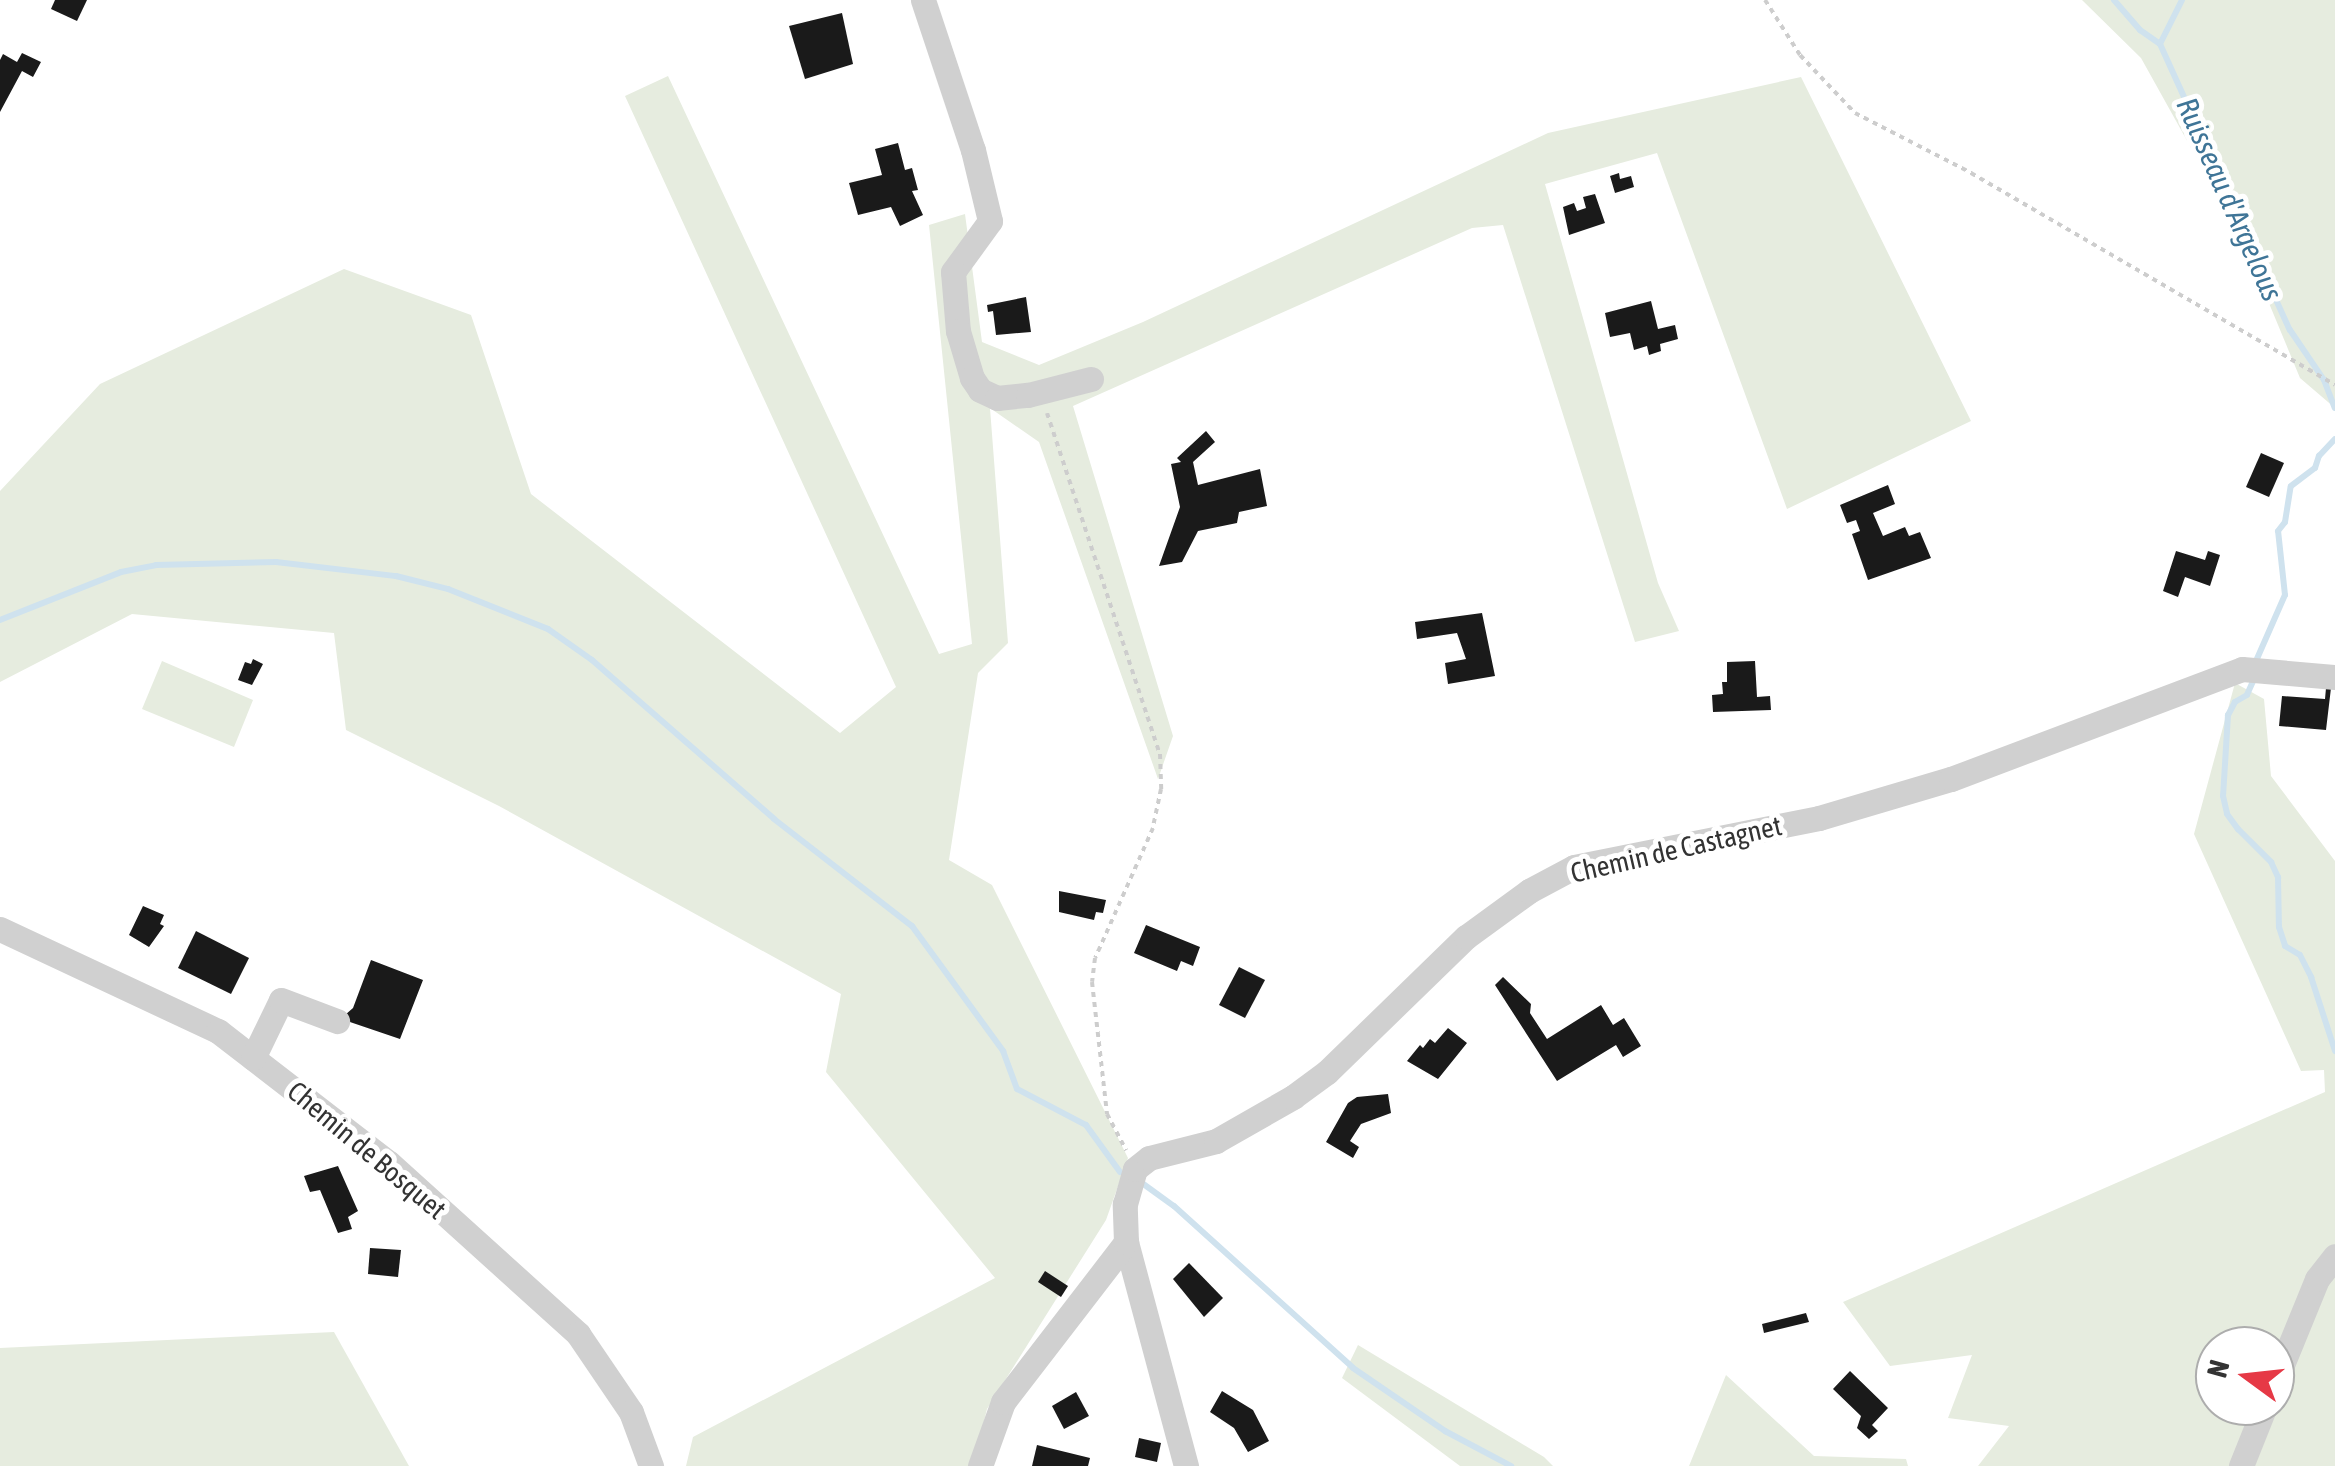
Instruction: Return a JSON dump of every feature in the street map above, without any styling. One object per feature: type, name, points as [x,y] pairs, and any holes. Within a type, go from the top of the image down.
[{"type":"street","points":[[923,0],[973,150],[990,220],[953,272],[962,346],[980,390],[997,398],[1091,379]]},
{"type":"street","name":"Chemin de Castagnet","points":[[1141,1163],[1216,1141],[1292,1097],[1327,1072],[1492,916],[1574,867],[1818,818],[1950,779],[2251,669],[2335,677]]},
{"type":"street","name":"Chemin de Bosquet","points":[[0,929],[168,1004],[218,1031],[388,1163],[578,1334],[631,1412],[651,1466]]},
{"type":"street","points":[[254,1058],[281,1000],[337,1021]]},
{"type":"street","points":[[1141,1163],[1124,1204],[1126,1242],[1186,1466]]},
{"type":"street","points":[[980,1466],[1003,1402],[1126,1242]]},
{"type":"street","points":[[2295,1333],[2317,1279],[2335,1256]]},
{"type":"street","points":[[2241,1466],[2258,1426]]},
{"type":"path","points":[[1765,0],[1800,55],[1855,112],[1971,173],[2335,385]]},
{"type":"path","points":[[1040,392],[1160,754],[1161,789],[1153,828],[1094,958],[1092,982],[1106,1114],[1119,1144],[1141,1163]]},
{"type":"shaded area","points":[[2082,0],[2335,0],[2335,408],[2300,378],[2244,243],[2141,58]]},
{"type":"shaded area","points":[[668,76],[939,654],[972,644],[929,225],[965,214],[982,342],[1039,365],[1143,322],[1548,133],[1801,77],[1971,421],[1787,509],[1657,153],[1545,184],[1658,583],[1679,631],[1635,642],[1503,225],[1472,228],[1073,406],[1173,736],[1158,779],[1039,442],[990,408],[1008,643],[978,673],[949,860],[992,885],[1128,1158],[1106,1220],[987,1409],[973,1466],[686,1466],[693,1437],[995,1278],[826,1072],[841,994],[499,806],[346,730],[334,633],[132,614],[0,682],[0,491],[100,384],[344,269],[471,315],[531,494],[840,733],[896,687],[625,96]]},
{"type":"shaded area","points":[[162,661],[253,700],[234,747],[142,709]]},
{"type":"shaded area","points":[[2235,683],[2264,699],[2271,776],[2335,861],[2335,1466],[1978,1466],[2009,1426],[1948,1418],[1972,1355],[1890,1366],[1843,1302],[2325,1092],[2324,1070],[2301,1071],[2194,834]]},
{"type":"shaded area","points":[[334,1332],[409,1466],[0,1466],[0,1348]]},
{"type":"shaded area","points":[[1358,1345],[1553,1466],[1460,1466],[1342,1378]]},
{"type":"shaded area","points":[[1726,1375],[1814,1456],[1906,1459],[1908,1466],[1689,1466]]},
{"type":"building","points":[[55,0],[87,0],[77,21],[51,9]]},
{"type":"building","points":[[842,13],[853,64],[805,79],[789,26]]},
{"type":"building","points":[[22,53],[41,62],[33,77],[22,71],[0,112],[0,60],[3,54],[17,62]]},
{"type":"building","points":[[898,143],[905,170],[912,168],[918,190],[912,191],[923,215],[900,226],[891,207],[858,215],[849,183],[882,175],[875,149]]},
{"type":"building","points":[[1619,173],[1620,179],[1631,176],[1634,187],[1615,193],[1610,176]]},
{"type":"building","points":[[1595,194],[1605,223],[1569,235],[1563,207],[1574,203],[1577,211],[1586,208],[1583,197]]},
{"type":"building","points":[[1026,297],[1031,332],[996,335],[993,311],[988,312],[987,305]]},
{"type":"building","points":[[1651,301],[1658,329],[1675,325],[1678,339],[1660,344],[1661,351],[1649,355],[1647,346],[1634,350],[1630,333],[1610,337],[1605,313]]},
{"type":"building","points":[[1206,431],[1215,442],[1193,462],[1198,485],[1260,469],[1267,506],[1239,512],[1237,523],[1198,531],[1182,562],[1159,566],[1180,507],[1171,464],[1181,462],[1177,458]]},
{"type":"building","points":[[2261,453],[2284,463],[2269,497],[2246,487]]},
{"type":"building","points":[[1888,485],[1895,504],[1873,513],[1883,536],[1905,527],[1909,536],[1920,532],[1931,558],[1868,580],[1852,534],[1860,531],[1856,520],[1847,523],[1840,505]]},
{"type":"building","points":[[2176,551],[2205,560],[2208,551],[2220,555],[2210,586],[2185,577],[2178,597],[2163,591]]},
{"type":"building","points":[[1482,613],[1495,676],[1448,684],[1445,663],[1466,659],[1457,633],[1417,639],[1415,622]]},
{"type":"building","points":[[253,659],[263,664],[252,685],[238,680],[245,662],[251,664]]},
{"type":"building","points":[[1755,661],[1757,697],[1770,696],[1771,710],[1713,712],[1712,695],[1723,694],[1727,662]]},
{"type":"building","points":[[2326,688],[2331,688],[2326,730],[2279,726],[2282,696],[2325,699]]},
{"type":"building","points":[[1059,891],[1106,900],[1103,913],[1096,912],[1094,920],[1059,912]]},
{"type":"building","points":[[143,906],[164,915],[160,924],[164,926],[149,947],[129,935]]},
{"type":"building","points":[[1146,925],[1200,947],[1193,966],[1181,961],[1177,971],[1134,953]]},
{"type":"building","points":[[196,931],[249,958],[231,994],[178,968]]},
{"type":"building","points":[[371,960],[423,980],[400,1039],[347,1021],[345,1015],[353,1008]]},
{"type":"building","points":[[1239,967],[1265,980],[1245,1018],[1219,1005]]},
{"type":"building","points":[[1503,977],[1531,1004],[1530,1013],[1547,1039],[1601,1005],[1613,1025],[1624,1018],[1641,1046],[1623,1057],[1616,1045],[1557,1081],[1495,985]]},
{"type":"building","points":[[1448,1028],[1467,1043],[1438,1079],[1407,1061],[1420,1045],[1423,1048],[1430,1039],[1435,1043]]},
{"type":"building","points":[[1388,1094],[1391,1113],[1361,1124],[1350,1141],[1359,1147],[1353,1158],[1326,1142],[1348,1103],[1357,1097]]},
{"type":"building","points":[[338,1166],[358,1211],[348,1217],[352,1229],[338,1233],[320,1190],[310,1192],[304,1176]]},
{"type":"building","points":[[370,1248],[401,1250],[398,1277],[368,1274]]},
{"type":"building","points":[[1189,1263],[1223,1298],[1204,1317],[1173,1279]]},
{"type":"building","points":[[1045,1271],[1068,1286],[1061,1297],[1038,1282]]},
{"type":"building","points":[[1806,1313],[1809,1322],[1764,1333],[1762,1324]]},
{"type":"building","points":[[1850,1371],[1888,1408],[1872,1425],[1878,1431],[1869,1439],[1857,1428],[1861,1416],[1833,1389]]},
{"type":"building","points":[[1222,1391],[1253,1410],[1269,1441],[1248,1452],[1234,1428],[1210,1412]]},
{"type":"building","points":[[1076,1392],[1089,1416],[1064,1429],[1052,1406]]},
{"type":"building","points":[[1139,1438],[1161,1443],[1157,1462],[1135,1457]]},
{"type":"building","points":[[1037,1445],[1090,1458],[1088,1466],[1032,1466]]},
{"type":"waterway","name":"Ruisseau d'Argelous","points":[[2114,0],[2140,30],[2160,44],[2290,330],[2324,380],[2335,408]]},
{"type":"waterway","points":[[2160,44],[2182,0]]},
{"type":"waterway","name":"Ruisseau d'Argelous","points":[[2256,661],[2285,595],[2278,531],[2285,522],[2291,486],[2315,468],[2319,456],[2335,439]]},
{"type":"waterway","points":[[0,620],[121,572],[156,565],[276,562],[396,576],[448,589],[548,629],[592,660],[774,819],[912,926],[1003,1051],[1017,1089],[1086,1125],[1120,1172]]},
{"type":"waterway","name":"Ruisseau d'Argelous","points":[[2254,679],[2247,695],[2235,702],[2228,715],[2223,796],[2227,814],[2271,862],[2278,877],[2279,927],[2285,946],[2300,955],[2311,977],[2335,1051]]},
{"type":"waterway","points":[[1142,1183],[1174,1206],[1353,1368],[1445,1431],[1511,1466]]}]
